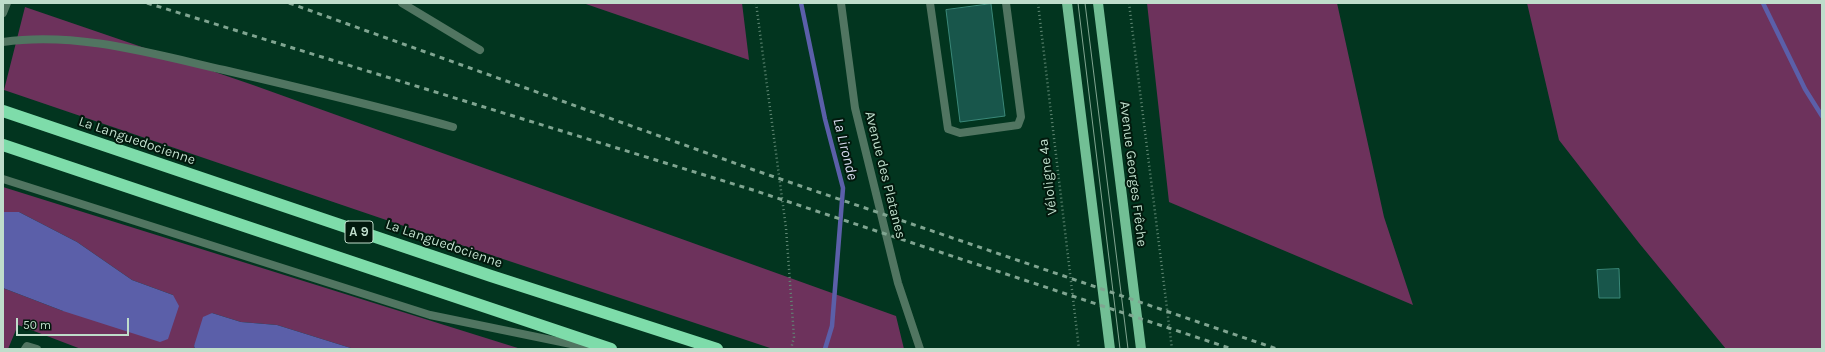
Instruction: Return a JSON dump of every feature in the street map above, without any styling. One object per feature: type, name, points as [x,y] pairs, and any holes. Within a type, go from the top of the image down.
[{"type":"highway","name":"La Languedocienne","points":[[3,111],[491,276],[717,349]]},
{"type":"highway","name":"A 9","points":[[3,145],[611,349]]},
{"type":"main road","points":[[1067,3],[1110,349]]},
{"type":"main road","name":"Avenue Georges Frêche","points":[[1098,3],[1141,349]]},
{"type":"street","points":[[3,13],[7,3]]},
{"type":"street","points":[[402,3],[480,50]]},
{"type":"street","name":"Avenue des Platanes","points":[[841,3],[855,108],[898,283],[920,349]]},
{"type":"street","points":[[930,3],[948,129],[960,133],[1018,125],[1021,117],[1006,3]]},
{"type":"street","points":[[3,42],[81,41],[127,48],[360,102],[453,127]]},
{"type":"street","points":[[3,179],[430,315],[595,349]]},
{"type":"street","points":[[25,349],[28,346],[37,349]]},
{"type":"path","points":[[756,3],[786,228],[794,337],[790,349]]},
{"type":"path","name":"Véloligne 4a","points":[[1038,3],[1079,349]]},
{"type":"path","points":[[1129,3],[1172,349]]},
{"type":"shaded area","points":[[583,3],[742,3],[749,60]]},
{"type":"shaded area","points":[[1147,3],[1337,3],[1384,217],[1413,305],[1169,202]]},
{"type":"shaded area","points":[[1527,3],[1822,3],[1822,349],[1726,349],[1639,243],[1559,140]]},
{"type":"shaded area","points":[[25,7],[253,85],[896,316],[904,349],[773,349],[395,223],[4,90]]},
{"type":"shaded area","points":[[3,187],[521,349],[354,349],[277,325],[241,322],[212,313],[194,346],[195,349],[81,349],[18,325],[8,349],[3,349],[3,288],[63,311],[173,295],[132,280],[77,242],[19,212],[3,212]]},
{"type":"water","points":[[3,212],[19,212],[77,242],[132,280],[173,295],[179,306],[168,339],[160,342],[63,311],[3,288]]},
{"type":"water","points":[[212,313],[241,322],[277,325],[354,349],[195,349],[194,346],[203,317]]},
{"type":"building","points":[[991,4],[1005,116],[960,122],[946,10]]},
{"type":"building","points":[[1619,269],[1620,298],[1599,298],[1597,270]]},
{"type":"waterway","name":"La Lironde","points":[[801,3],[825,119],[843,188],[832,326],[825,349]]},
{"type":"waterway","points":[[1763,3],[1805,89],[1822,116]]},
{"type":"tram line","points":[[1078,3],[1120,349]]},
{"type":"tram line","points":[[1085,3],[1128,349]]},
{"type":"railway","points":[[147,3],[753,190],[1232,349]]},
{"type":"railway","points":[[289,3],[754,170],[1277,349]]}]
